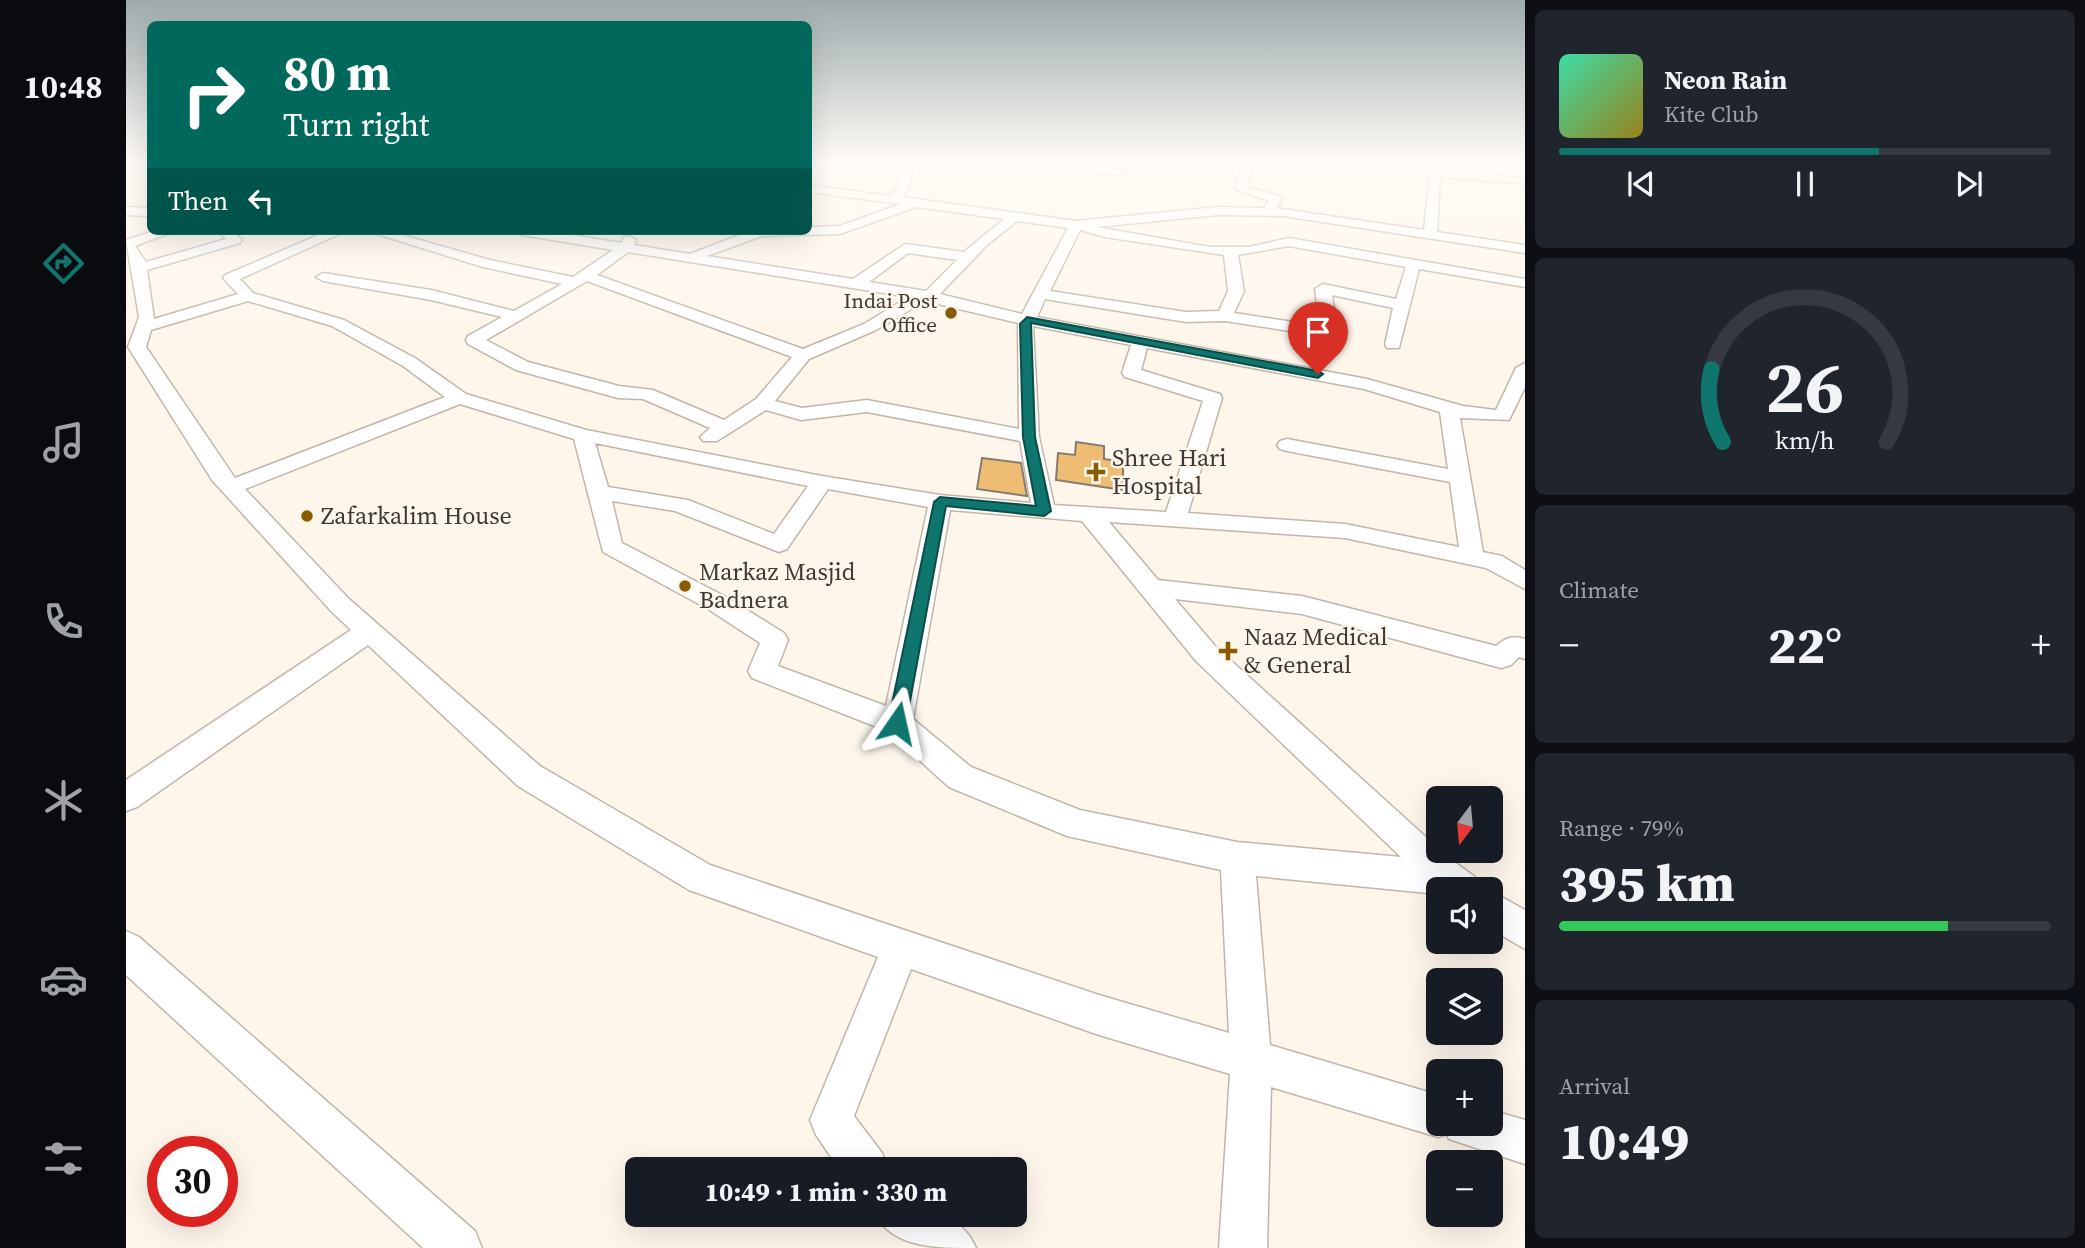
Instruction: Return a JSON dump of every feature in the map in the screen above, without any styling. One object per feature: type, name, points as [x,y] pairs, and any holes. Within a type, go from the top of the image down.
[{"type":"street","points":[[812,231],[840,230],[867,220]]},
{"type":"street","points":[[684,453],[763,403],[803,355],[870,327],[926,296],[1010,220]]},
{"type":"street","points":[[1039,220],[1184,247],[1249,251],[1265,245],[1289,242],[1525,284]]},
{"type":"street","points":[[1076,225],[1119,220]]},
{"type":"street","points":[[1162,220],[1222,226]]},
{"type":"street","points":[[1345,220],[1525,249]]},
{"type":"street","points":[[1430,234],[1431,220]]},
{"type":"street","points":[[1044,511],[1029,437],[1025,324],[1076,225]]},
{"type":"street","points":[[1278,231],[1347,243],[1389,258]]},
{"type":"street","points":[[131,252],[161,235]]},
{"type":"street","points":[[131,252],[235,240],[229,235]]},
{"type":"street","points":[[330,235],[230,278],[248,296],[338,323],[408,362],[459,398],[583,435],[822,482],[940,502],[1090,515],[1346,531],[1493,562],[1525,581]]},
{"type":"street","points":[[388,235],[488,264],[581,279],[803,355]]},
{"type":"street","points":[[576,235],[629,239],[693,257],[858,283],[1027,320],[1141,341],[1198,334],[1449,409],[1502,416],[1525,424]]},
{"type":"street","points":[[693,257],[754,235]]},
{"type":"street","points":[[767,235],[804,244]]},
{"type":"street","points":[[629,239],[581,279],[474,340],[522,366],[618,392],[646,394],[725,427]]},
{"type":"street","points":[[858,283],[905,248],[967,257]]},
{"type":"street","points":[[1198,334],[1225,316],[1236,291],[1230,251]]},
{"type":"street","points":[[131,252],[147,317],[137,347],[220,475],[340,605],[529,776],[701,878],[1099,1015],[1426,1112]]},
{"type":"street","points":[[1393,344],[1414,263]]},
{"type":"street","points":[[323,277],[431,295],[516,316]]},
{"type":"street","points":[[1225,316],[1329,332],[1323,289],[1402,305]]},
{"type":"street","points":[[1041,294],[1186,317],[1198,334]]},
{"type":"street","points":[[144,327],[248,296]]},
{"type":"street","points":[[1141,341],[1131,373],[1213,398],[1175,520]]},
{"type":"street","points":[[1502,416],[1525,368]]},
{"type":"street","points":[[231,487],[459,398]]},
{"type":"street","points":[[763,403],[801,414],[867,406],[1029,437]]},
{"type":"street","points":[[1449,409],[1472,557]]},
{"type":"street","points":[[583,435],[611,547],[717,603],[775,640],[762,671],[897,723],[960,778],[1079,825],[1237,858],[1426,881]]},
{"type":"street","points":[[1287,444],[1460,478]]},
{"type":"street","points":[[599,492],[680,505],[779,544],[822,482]]},
{"type":"street","points":[[897,723],[940,502]]},
{"type":"street","points":[[1090,515],[1206,654],[1447,877]]},
{"type":"street","points":[[1151,587],[1302,605],[1501,658],[1514,646],[1525,649]]},
{"type":"street","points":[[126,797],[369,631]]},
{"type":"street","points":[[1237,858],[1251,1060],[1243,1248]]},
{"type":"street","points":[[1503,916],[1525,931]]},
{"type":"street","points":[[857,1157],[831,1120],[901,947]]},
{"type":"street","points":[[126,950],[458,1248]]},
{"type":"street","points":[[1503,1136],[1525,1142]]},
{"type":"street","points":[[918,1227],[951,1248]]},
{"type":"building","points":[[1076,442],[1104,446],[1104,459],[1123,462],[1123,490],[1056,480],[1058,453],[1075,455]]},
{"type":"building","points":[[982,458],[1021,463],[1027,496],[977,489]]},
{"type":"place","name":"Indai Post Office","points":[[951,313]]},
{"type":"place","name":"Shree Hari Hospital","points":[[1096,472]]},
{"type":"place","name":"Zafarkalim House","points":[[307,516]]},
{"type":"place","name":"Markaz Masjid Badnera","points":[[685,586]]},
{"type":"place","name":"Naaz Medical & General","points":[[1228,651]]},
{"type":"route","points":[[897,723],[940,502],[1044,511],[1029,437],[1027,320],[1318,374]]}]
